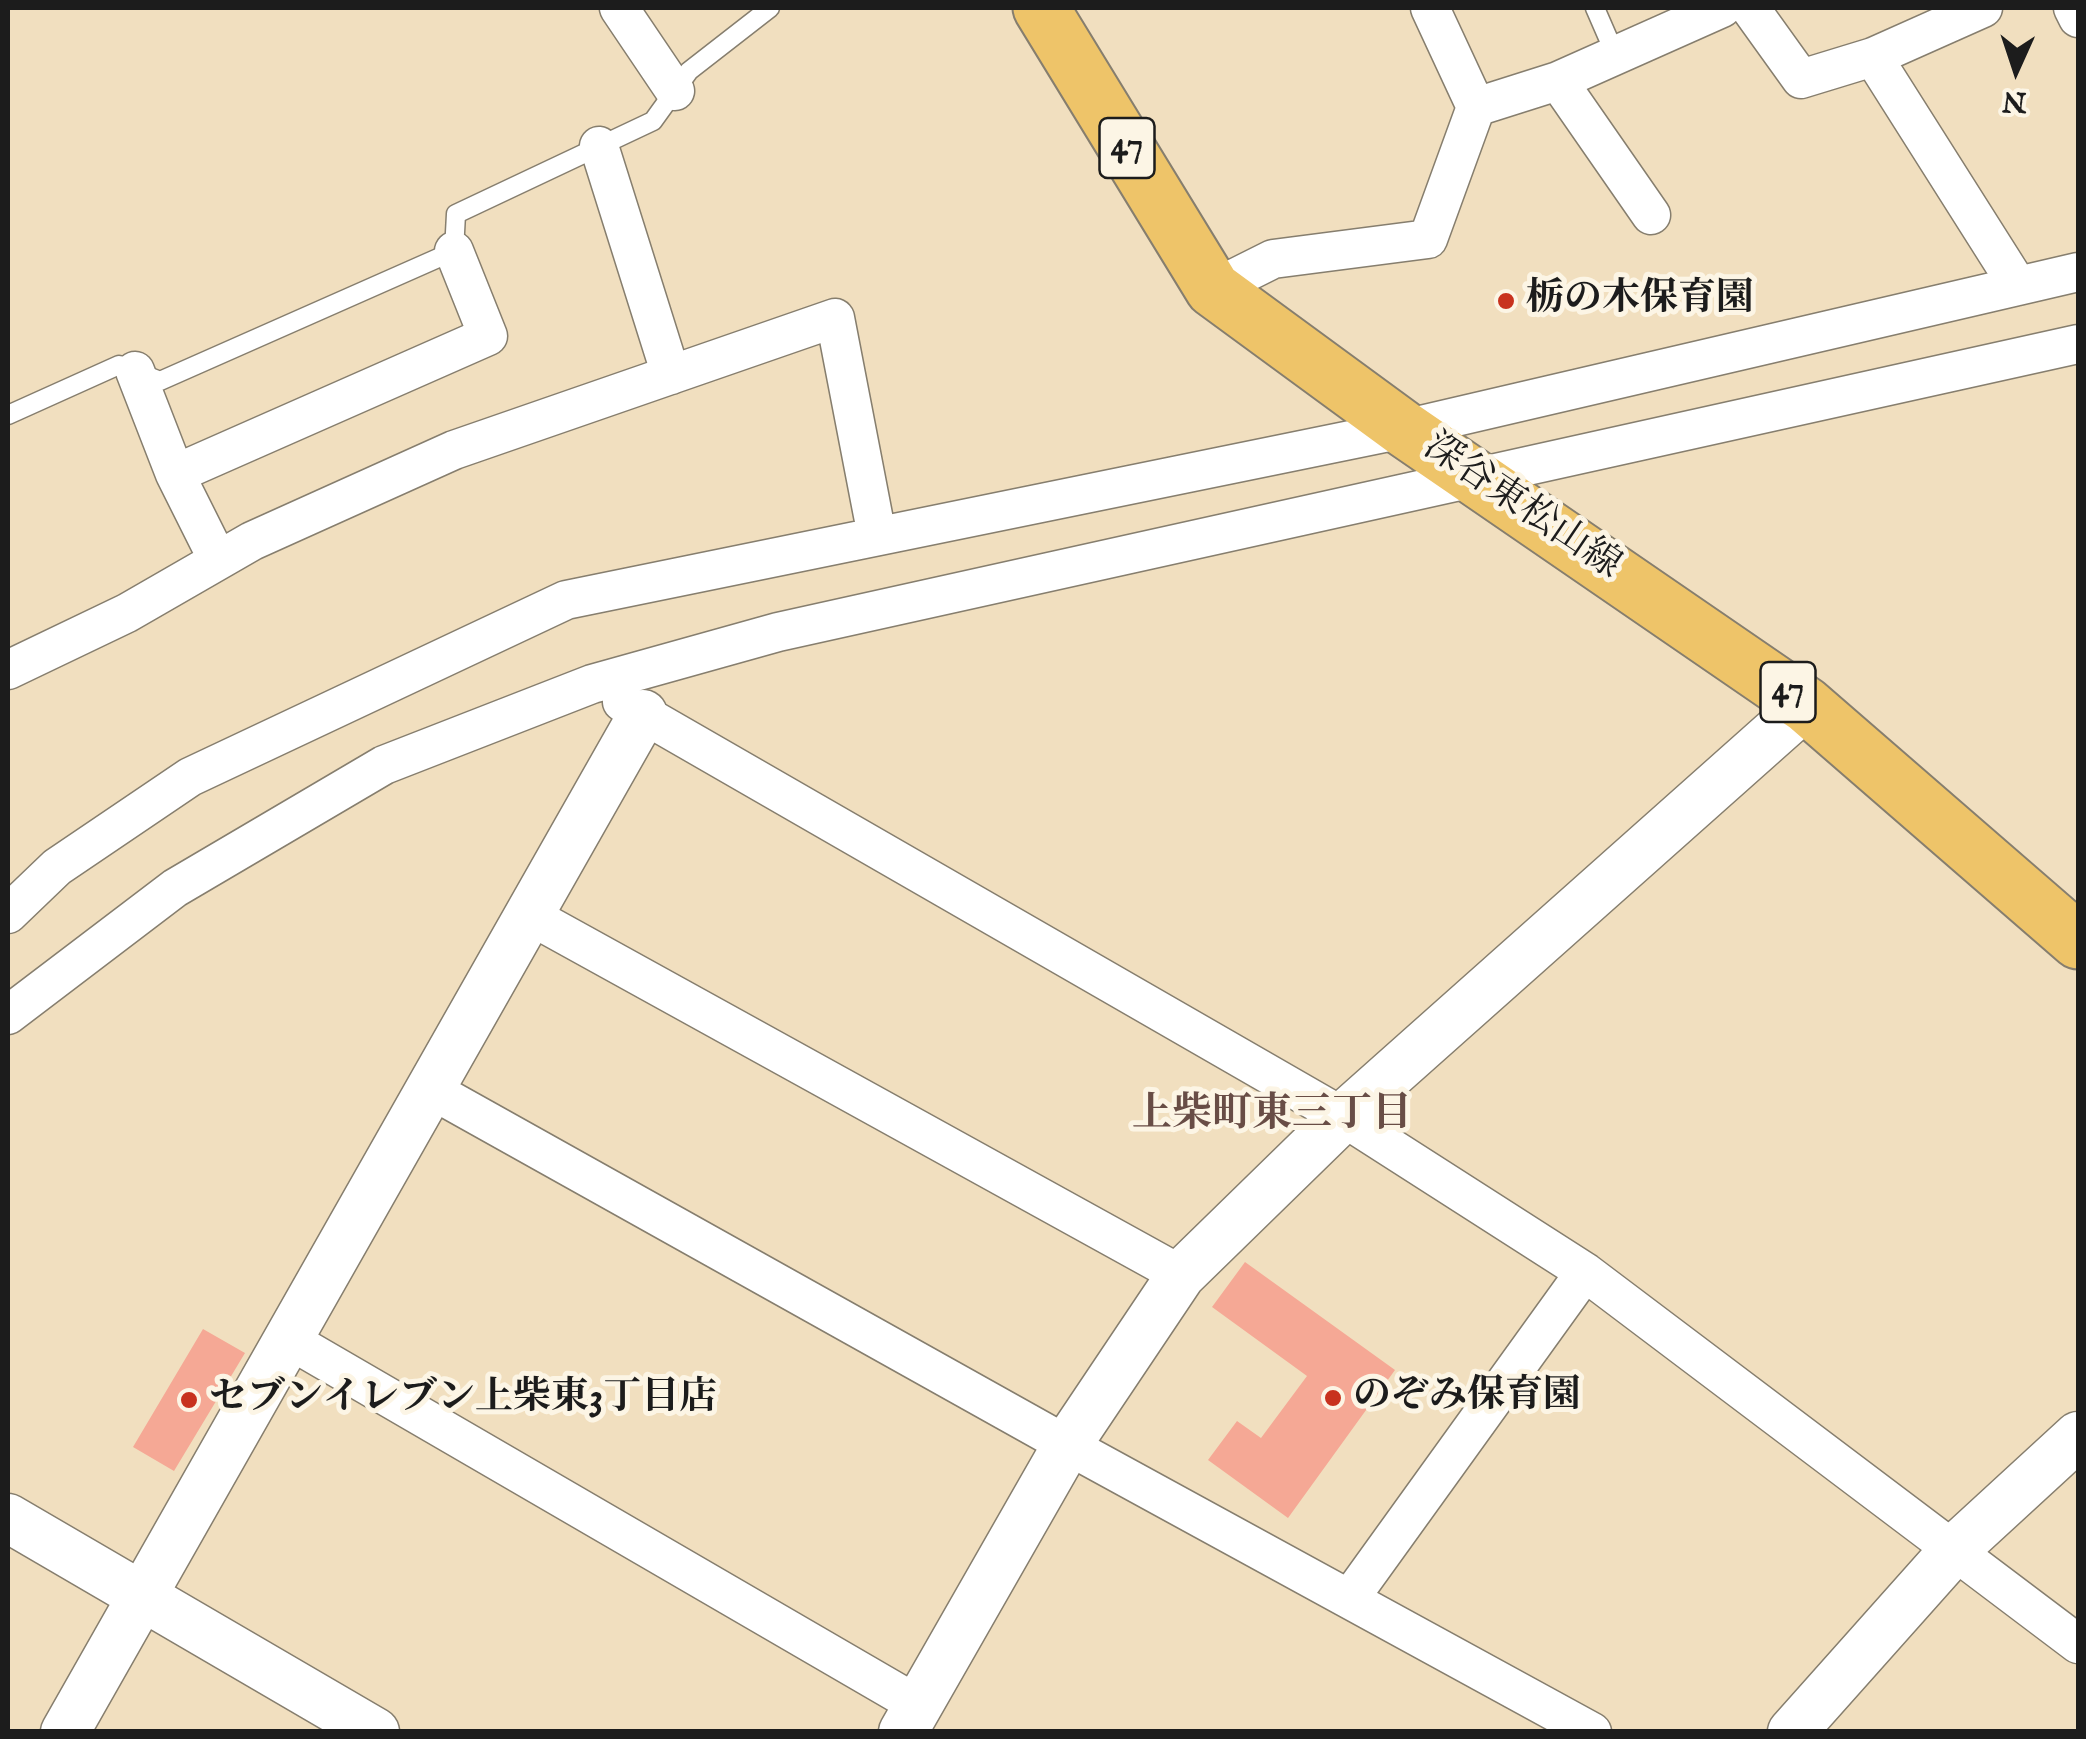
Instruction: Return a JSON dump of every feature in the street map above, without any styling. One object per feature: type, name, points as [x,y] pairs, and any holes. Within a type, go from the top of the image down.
[{"type":"main road","name":"深谷東松山線","points":[[1042,8],[1212,288],[1404,429],[1806,704],[2078,941]]},
{"type":"street","points":[[619,8],[675,91]]},
{"type":"street","points":[[1212,288],[1273,259],[1428,239],[1476,107],[1430,8]]},
{"type":"street","points":[[1476,107],[1558,81],[1722,8]]},
{"type":"street","points":[[1750,8],[1801,79],[1873,57],[1984,8]]},
{"type":"street","points":[[2074,8],[2078,18]]},
{"type":"street","points":[[1873,57],[2018,286]]},
{"type":"street","points":[[1558,81],[1651,215]]},
{"type":"street","points":[[600,146],[671,375]]},
{"type":"street","points":[[175,474],[488,336],[454,250]]},
{"type":"street","points":[[8,914],[58,867],[190,777],[566,600],[1404,429],[2078,272]]},
{"type":"street","points":[[8,670],[126,614],[252,540],[454,450],[835,318],[877,536]]},
{"type":"street","points":[[8,1015],[174,888],[384,765],[592,684],[778,632],[2078,344]]},
{"type":"street","points":[[135,371],[175,474],[218,560]]},
{"type":"street","points":[[592,684],[1343,1117],[1585,1272],[2078,1644]]},
{"type":"street","points":[[288,1339],[911,1718],[1066,1446],[1181,1275],[1343,1117],[1806,704]]},
{"type":"street","points":[[66,1732],[643,714]]},
{"type":"street","points":[[529,915],[1181,1275]]},
{"type":"street","points":[[430,1090],[1066,1446],[1592,1732]]},
{"type":"street","points":[[1350,1598],[1585,1272]]},
{"type":"street","points":[[1792,1732],[1956,1549],[2078,1436]]},
{"type":"street","points":[[8,1518],[375,1732]]},
{"type":"lane","points":[[8,416],[119,366],[160,380],[454,250],[456,214],[653,121],[689,71],[770,8]]},
{"type":"lane","points":[[1595,8],[1615,54]]},
{"type":"building","name":"のぞみ保育園","points":[[1245,1262],[1395,1370],[1288,1518],[1208,1460],[1237,1421],[1261,1438],[1307,1376],[1212,1307]]},
{"type":"building","name":"セブンイレブン上柴東3丁目店","points":[[203,1329],[245,1353],[174,1471],[133,1447]]},
{"type":"place","name":"栃の木保育園","points":[[1506,301]]},
{"type":"place","name":"のぞみ保育園","points":[[1333,1398]]},
{"type":"place","name":"セブンイレブン上柴東3丁目店","points":[[189,1400]]},
{"type":"district","name":"上柴町東三丁目","points":[[1272,1117]]}]
